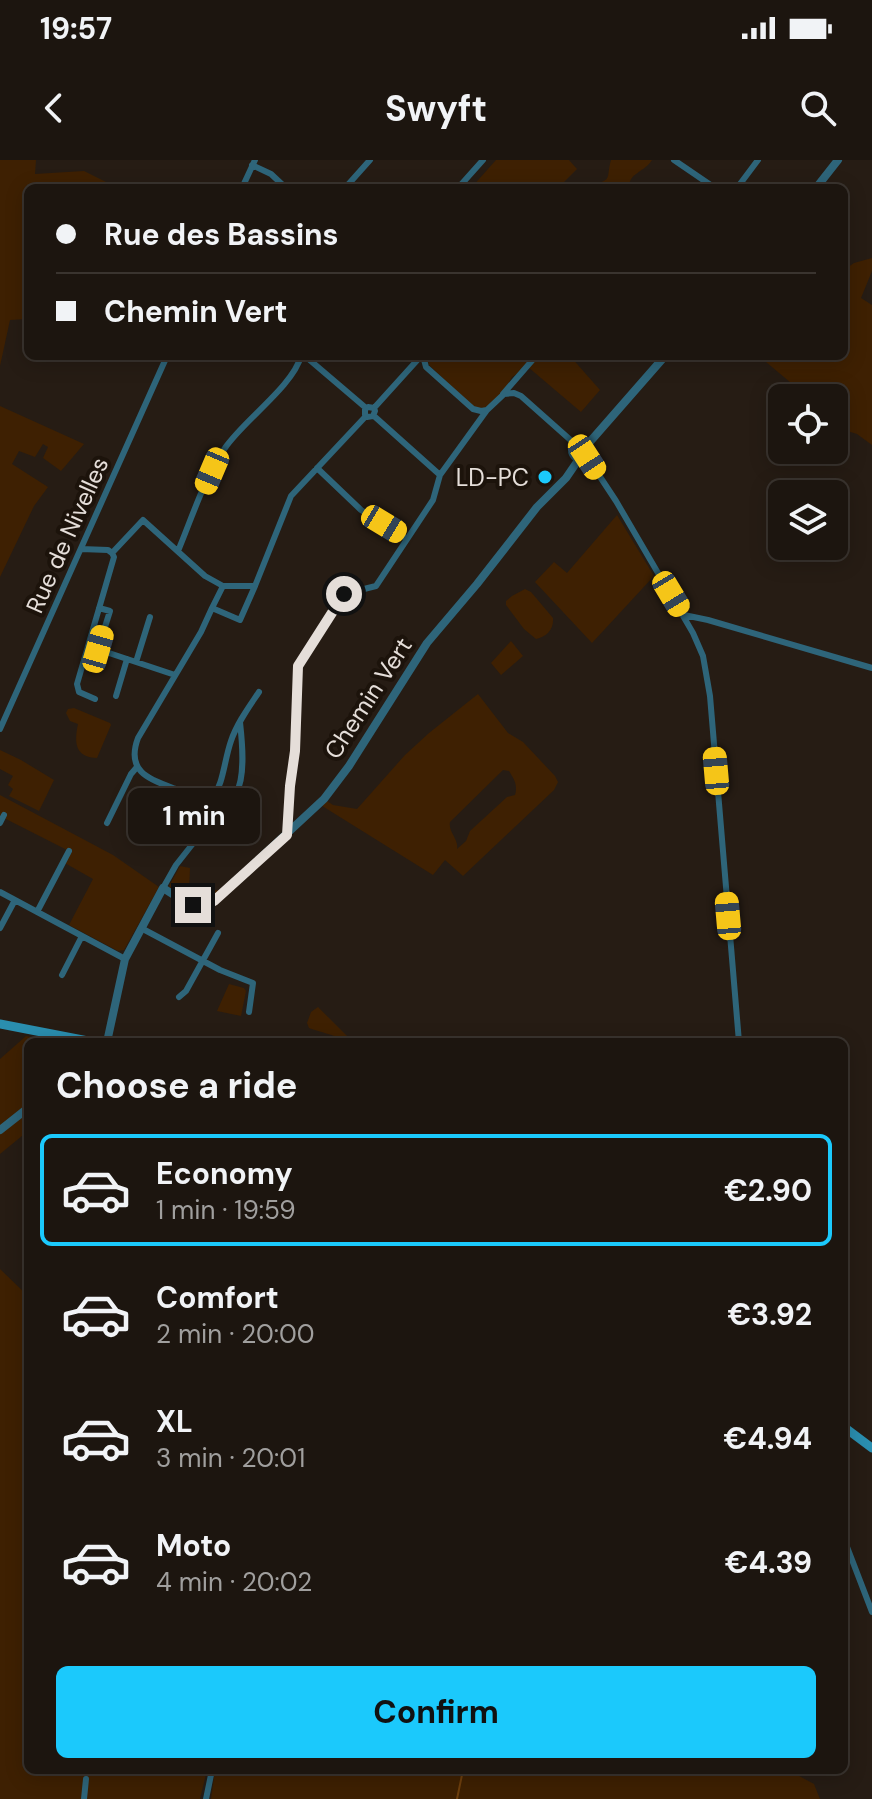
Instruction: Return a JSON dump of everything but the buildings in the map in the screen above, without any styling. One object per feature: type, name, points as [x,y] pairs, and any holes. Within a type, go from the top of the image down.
[{"type":"main road","points":[[0,1024],[72,1038]]},
{"type":"main road","points":[[848,1430],[872,1448]]},
{"type":"street","points":[[349,184],[370,160]]},
{"type":"street","points":[[462,184],[483,160]]},
{"type":"street","points":[[674,160],[709,184]]},
{"type":"street","points":[[740,184],[758,160]]},
{"type":"street","points":[[819,184],[838,160]]},
{"type":"street","points":[[244,184],[254,163],[282,184]]},
{"type":"street","name":"Rue de Nivelles","points":[[0,729],[165,360]]},
{"type":"street","points":[[178,551],[225,447],[300,360]]},
{"type":"street","points":[[308,360],[440,475]]},
{"type":"street","points":[[212,608],[240,620],[291,496],[418,360]]},
{"type":"street","points":[[423,360],[426,367],[473,409],[487,410]]},
{"type":"street","points":[[287,835],[298,666],[344,594],[376,586],[433,500],[440,475],[487,410],[533,360]]},
{"type":"street","points":[[588,444],[662,360]]},
{"type":"street","points":[[501,396],[511,393],[521,396],[575,444]]},
{"type":"street","points":[[583,458],[590,451],[583,441],[575,444],[573,454],[583,458],[616,501],[684,615],[703,656],[707,673],[739,1038]]},
{"type":"street","name":"Chemin Vert","points":[[163,888],[193,905],[208,905],[319,804],[343,775],[427,643],[537,507],[583,458]]},
{"type":"street","points":[[317,468],[361,510],[407,539]]},
{"type":"street","points":[[112,553],[143,520],[205,576],[223,586],[255,586]]},
{"type":"street","points":[[81,549],[108,550],[112,553]]},
{"type":"street","points":[[95,699],[81,694],[77,688],[113,561],[112,553]]},
{"type":"street","points":[[216,809],[212,800],[151,780],[137,767],[134,754],[138,738],[201,632],[223,586]]},
{"type":"street","points":[[98,649],[110,611],[99,608]]},
{"type":"street","points":[[684,615],[872,668]]},
{"type":"street","points":[[136,662],[150,617]]},
{"type":"street","points":[[88,646],[175,675]]},
{"type":"street","points":[[116,696],[127,659]]},
{"type":"street","points":[[212,800],[219,790],[230,743],[259,692]]},
{"type":"street","points":[[108,1038],[125,959],[141,928],[176,865],[216,809],[238,790],[241,779],[240,722]]},
{"type":"street","points":[[107,823],[137,767]]},
{"type":"street","points":[[0,823],[4,815]]},
{"type":"street","points":[[37,912],[69,851]]},
{"type":"street","points":[[0,892],[125,959]]},
{"type":"street","points":[[0,928],[15,900]]},
{"type":"street","points":[[141,928],[220,970],[253,983],[249,1012]]},
{"type":"street","points":[[179,997],[186,991],[218,933]]},
{"type":"street","points":[[62,975],[82,936]]},
{"type":"street","points":[[0,1130],[24,1111]]},
{"type":"street","points":[[848,1549],[872,1612]]},
{"type":"street","points":[[206,1799],[211,1774]]},
{"type":"street","points":[[84,1799],[86,1779]]},
{"type":"shaded area","points":[[0,160],[36,160],[35,174],[84,171],[110,184],[24,184],[24,319],[10,320],[0,366]]},
{"type":"shaded area","points":[[496,160],[569,160],[577,169],[562,184],[475,184]]},
{"type":"shaded area","points":[[611,160],[652,160],[631,179],[630,184],[594,184],[608,177]]},
{"type":"shaded area","points":[[872,258],[872,271],[861,298],[872,305],[872,445],[848,431],[848,384],[792,384],[765,360],[848,360],[848,267]]},
{"type":"shaded area","points":[[428,360],[574,360],[600,390],[581,412],[528,367],[512,377],[501,396],[487,410],[475,408],[429,365]]},
{"type":"shaded area","points":[[0,406],[84,444],[61,471],[43,458],[48,447],[43,444],[35,457],[19,451],[12,464],[48,487],[34,506],[0,577]]},
{"type":"shaded area","points":[[617,515],[654,576],[592,643],[535,582],[554,562],[567,573]]},
{"type":"shaded area","points":[[525,589],[553,618],[551,629],[540,638],[536,639],[524,629],[506,605],[506,601]]},
{"type":"shaded area","points":[[511,641],[523,656],[501,675],[491,663]]},
{"type":"shaded area","points":[[478,694],[508,733],[523,742],[558,782],[554,790],[463,876],[445,860],[433,875],[319,804],[324,799],[333,805],[357,809],[429,733]],"holes":[[[503,770],[509,771],[516,785],[515,795],[507,797],[470,831],[466,841],[457,849],[450,822]]]},
{"type":"shaded area","points":[[74,708],[111,725],[97,758],[84,755],[78,748],[78,724],[70,721],[66,713]]},
{"type":"shaded area","points":[[0,750],[54,780],[39,811],[9,796],[13,789],[8,785],[13,776],[0,769]]},
{"type":"shaded area","points":[[0,795],[113,855],[159,887],[124,950],[118,951],[69,925],[93,879],[63,862],[69,851],[0,816]]},
{"type":"shaded area","points":[[180,866],[190,868],[189,891],[222,890],[208,900],[196,902],[170,889]]},
{"type":"shaded area","points":[[229,984],[246,991],[241,1016],[217,1011]]},
{"type":"shaded area","points":[[318,1007],[349,1038],[338,1038],[309,1028],[307,1023],[311,1012]]},
{"type":"shaded area","points":[[26,1036],[38,1038],[24,1038],[24,1134],[0,1154],[0,1059]]},
{"type":"shaded area","points":[[0,1269],[24,1292],[24,1774],[206,1774],[200,1799],[0,1799]]},
{"type":"shaded area","points":[[214,1774],[795,1774],[814,1784],[820,1799],[211,1799]]},
{"type":"waterway","points":[[457,1799],[462,1774]]},
{"type":"place","name":"LD-PC","points":[[545,477]]},
{"type":"route","points":[[193,905],[205,906],[214,901],[287,835],[295,751],[298,666],[344,594]]}]
